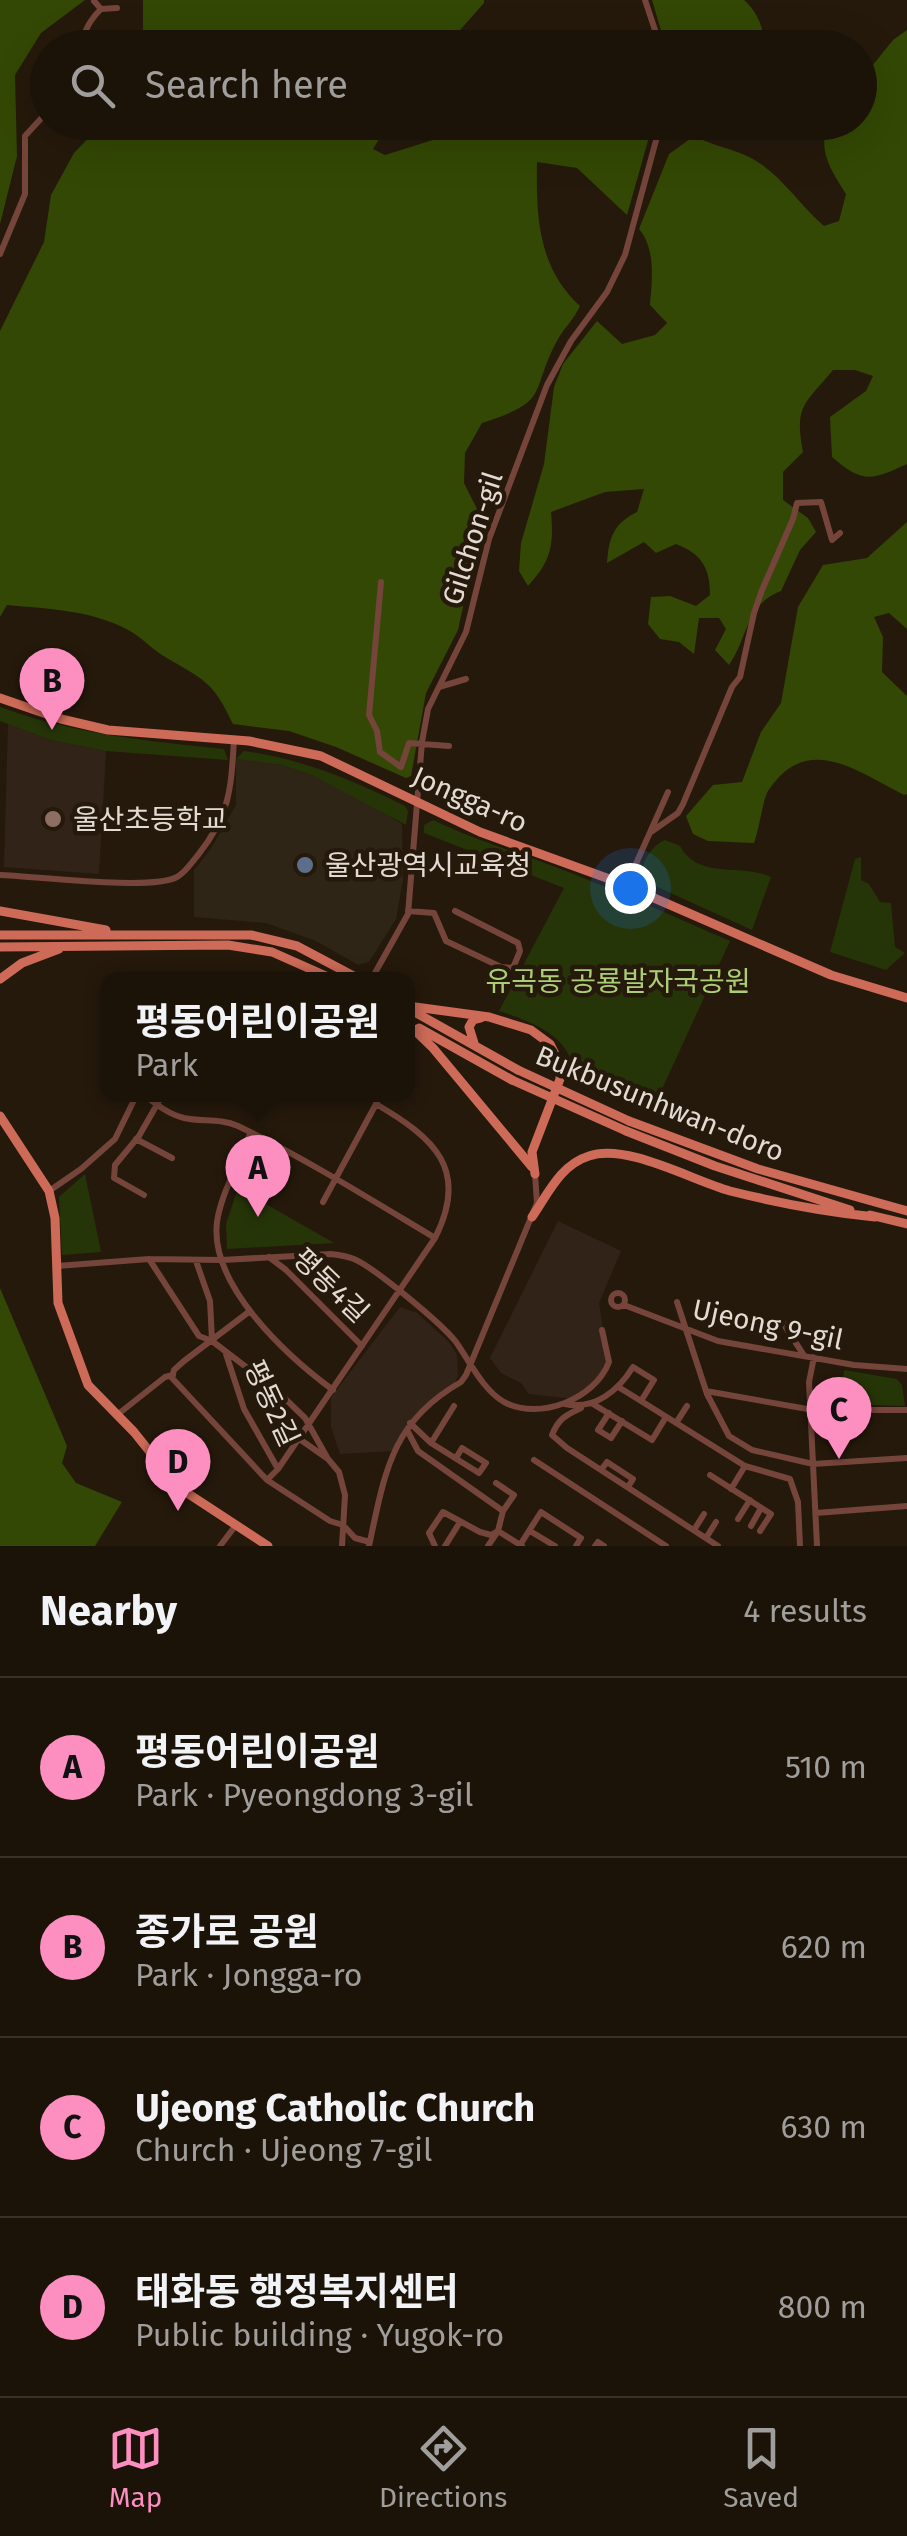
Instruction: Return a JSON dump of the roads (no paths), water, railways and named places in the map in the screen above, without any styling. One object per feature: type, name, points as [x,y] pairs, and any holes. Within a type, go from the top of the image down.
[{"type":"main road","name":"Jongga-ro","points":[[0,698],[108,730],[271,744],[321,756],[480,832],[626,886],[831,976],[907,998]]},
{"type":"main road","points":[[0,911],[134,934]]},
{"type":"main road","points":[[0,935],[228,933],[274,939],[347,972]]},
{"type":"main road","points":[[0,979],[22,963],[71,946]]},
{"type":"main road","points":[[0,947],[249,947],[292,958],[319,972]]},
{"type":"main road","points":[[415,1008],[489,1018],[538,1034],[550,1044],[560,1064],[556,1098],[532,1152],[536,1174]]},
{"type":"main road","name":"Bukbusunhwan-doro","points":[[415,1011],[515,1075]]},
{"type":"main road","points":[[480,1050],[471,1040],[468,1027],[477,1018],[489,1018]]},
{"type":"main road","name":"Bukbusunhwan-doro","points":[[415,1026],[728,1171],[907,1224]]},
{"type":"main road","points":[[415,1030],[520,1148],[536,1174]]},
{"type":"main road","points":[[0,1116],[49,1190],[55,1218],[58,1303],[88,1385],[178,1487],[268,1546]]},
{"type":"main road","name":"Bukbusunhwan-doro","points":[[628,1126],[758,1170],[907,1211]]},
{"type":"main road","points":[[532,1217],[566,1168],[605,1152],[633,1157],[726,1190],[875,1217]]},
{"type":"street","points":[[644,0],[655,30]]},
{"type":"street","points":[[94,1],[101,9]]},
{"type":"street","points":[[85,30],[101,9],[117,8]]},
{"type":"street","points":[[0,254],[25,194],[26,136],[30,131]]},
{"type":"street","name":"Gilchon-gil","points":[[376,972],[404,925],[408,910],[428,709],[466,632],[489,539],[547,385],[625,255],[656,140]]},
{"type":"street","points":[[652,832],[678,813],[732,687],[740,677],[754,613],[796,503],[821,502],[832,540],[840,533]]},
{"type":"street","points":[[381,582],[369,715],[378,730],[380,752],[398,766],[405,764],[409,743],[449,746]]},
{"type":"street","points":[[437,687],[466,679]]},
{"type":"street","points":[[0,875],[97,882],[178,877],[210,840],[224,816],[231,787],[234,740]]},
{"type":"street","points":[[626,886],[668,792]]},
{"type":"street","points":[[121,813],[224,816]]},
{"type":"street","points":[[408,910],[434,913],[446,941],[501,967],[512,968],[520,951],[518,943],[455,911]]},
{"type":"street","points":[[49,1190],[115,1139],[136,1102]]},
{"type":"street","points":[[152,1102],[185,1118],[226,1122],[335,1178],[435,1238]]},
{"type":"street","points":[[144,1195],[114,1178],[114,1165],[159,1102]]},
{"type":"street","points":[[322,1202],[376,1104]]},
{"type":"street","name":"평동4길","points":[[267,1480],[435,1238],[450,1195],[450,1177],[443,1161],[411,1124],[376,1104]]},
{"type":"street","points":[[250,1134],[217,1224],[222,1260],[234,1290],[250,1310],[309,1372],[332,1390]]},
{"type":"street","points":[[136,1138],[172,1158]]},
{"type":"street","points":[[173,1375],[267,1480],[369,1544],[394,1451],[408,1426],[432,1400],[461,1382],[471,1363],[532,1217],[539,1192],[536,1174]]},
{"type":"street","points":[[56,1266],[149,1259],[346,1256],[370,1268],[443,1327],[490,1392],[505,1402],[528,1408],[575,1400],[608,1367],[602,1330]]},
{"type":"street","name":"평동4길","points":[[268,1257],[362,1346]]},
{"type":"street","name":"평동2길","points":[[149,1259],[200,1336],[275,1389],[308,1423],[343,1485],[344,1546]]},
{"type":"street","name":"평동2길","points":[[196,1260],[210,1300],[212,1341]]},
{"type":"street","points":[[677,1302],[706,1391],[728,1436],[752,1450],[812,1464],[907,1458]]},
{"type":"street","name":"Ujeong 9-gil","points":[[624,1304],[718,1341],[888,1370],[907,1369]]},
{"type":"street","points":[[117,1415],[164,1377],[173,1375],[184,1361],[250,1310]]},
{"type":"street","points":[[782,1323],[804,1356]]},
{"type":"street","name":"평동2길","points":[[226,1354],[244,1409],[278,1469]]},
{"type":"street","points":[[814,1357],[808,1382],[817,1546]]},
{"type":"street","points":[[641,1401],[654,1380],[633,1367],[620,1388],[556,1423],[552,1435],[718,1546]]},
{"type":"street","points":[[620,1388],[745,1466],[790,1479],[798,1502],[800,1546]]},
{"type":"street","points":[[706,1391],[810,1409],[907,1410]]},
{"type":"street","name":"평동2길","points":[[260,1398],[298,1438],[328,1459]]},
{"type":"street","points":[[564,1404],[581,1408]]},
{"type":"street","points":[[592,1404],[652,1440],[666,1417]]},
{"type":"street","points":[[431,1443],[454,1406]]},
{"type":"street","points":[[676,1423],[687,1406]]},
{"type":"street","points":[[609,1413],[598,1430],[611,1438],[622,1421]]},
{"type":"street","points":[[408,1426],[431,1443],[479,1473],[486,1463],[462,1448],[456,1458]]},
{"type":"street","points":[[408,1426],[418,1451],[503,1511]]},
{"type":"street","points":[[534,1460],[666,1546]]},
{"type":"street","points":[[731,1489],[745,1466]]},
{"type":"street","points":[[710,1475],[771,1514],[760,1531]]},
{"type":"street","points":[[488,1546],[514,1495],[496,1483]]},
{"type":"street","points":[[738,1519],[750,1500]]},
{"type":"street","points":[[816,1512],[907,1506]]},
{"type":"street","points":[[751,1526],[761,1508]]},
{"type":"street","points":[[436,1546],[430,1533],[444,1512],[480,1532],[491,1535],[498,1531]]},
{"type":"street","points":[[498,1531],[521,1546],[541,1512],[582,1538],[576,1546]]},
{"type":"street","points":[[694,1530],[704,1514]]},
{"type":"street","points":[[446,1546],[460,1522]]},
{"type":"street","points":[[706,1538],[716,1522]]},
{"type":"street","points":[[220,1546],[236,1525]]},
{"type":"street","points":[[530,1530],[555,1546]]},
{"type":"street","points":[[344,1546],[355,1538]]},
{"type":"street","points":[[595,1546],[598,1542],[604,1546]]},
{"type":"place","name":"종가로 공원","points":[[52,730]]},
{"type":"place","name":"울산초등학교","points":[[53,819]]},
{"type":"place","name":"울산광역시교육청","points":[[305,865]]},
{"type":"place","name":"평동어린이공원","points":[[258,1217]]},
{"type":"place","name":"Ujeong Catholic Church","points":[[839,1459]]},
{"type":"place","name":"태화동 행정복지센터","points":[[178,1511]]},
{"type":"park label","name":"유곡동 공룡발자국공원","points":[[618,981]]}]
